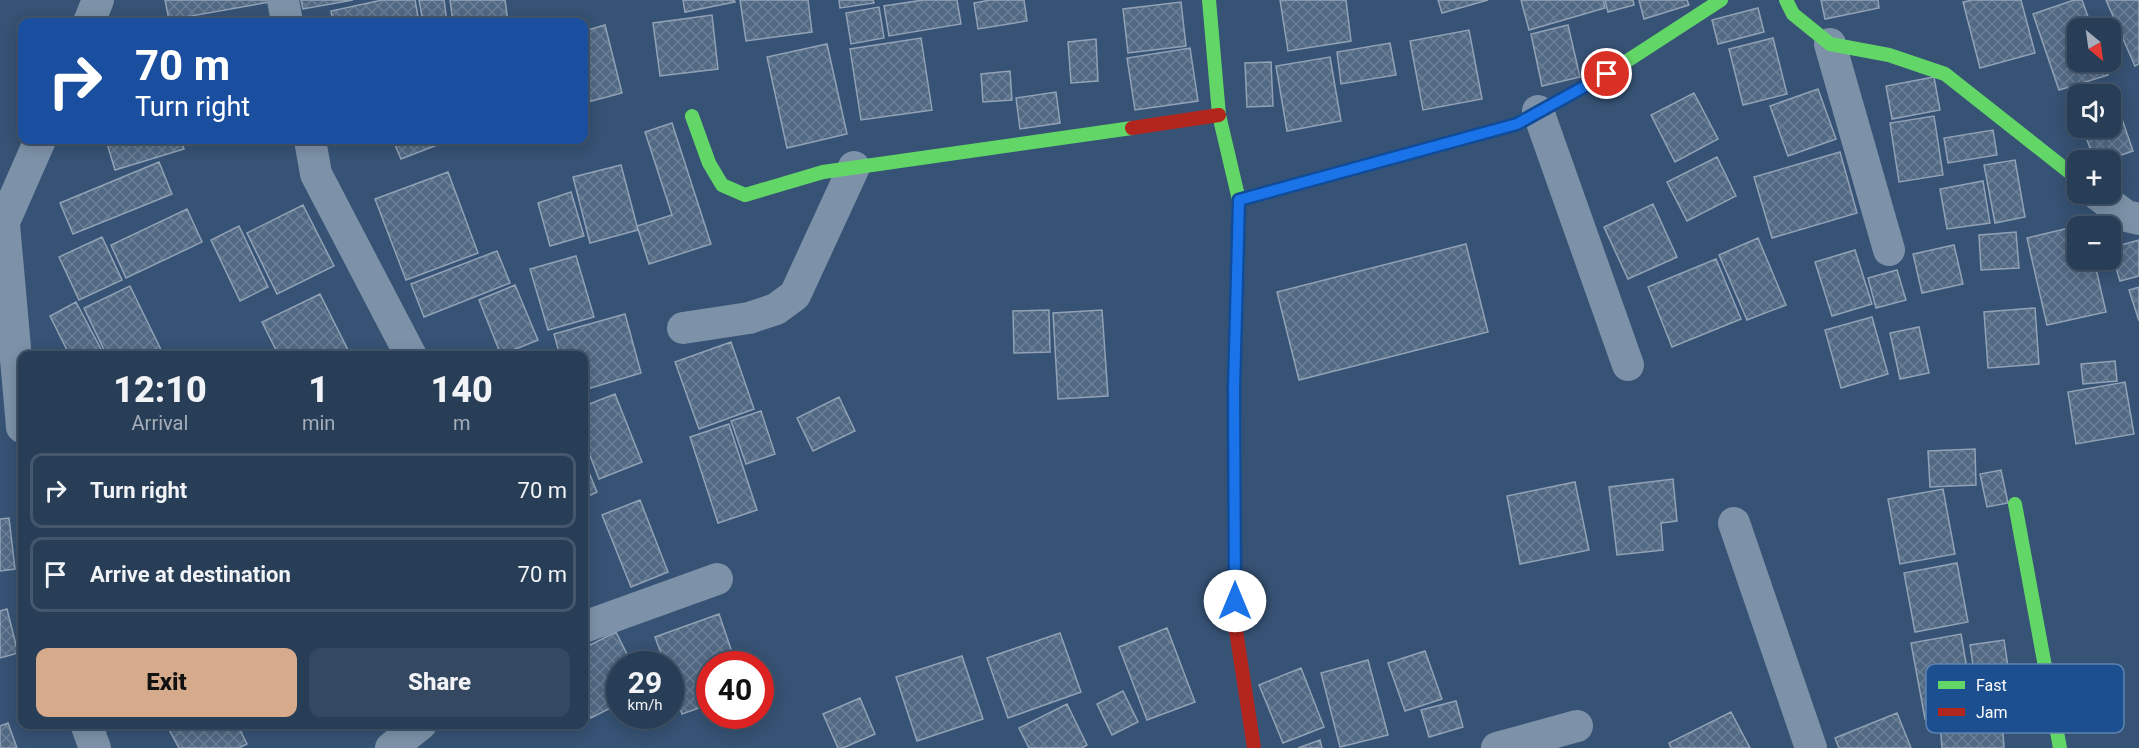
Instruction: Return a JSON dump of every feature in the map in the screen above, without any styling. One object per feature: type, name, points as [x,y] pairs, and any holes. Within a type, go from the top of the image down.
[{"type":"street","points":[[91,18],[99,0]]},
{"type":"street","points":[[283,0],[286,18]]},
{"type":"street","points":[[1209,0],[1219,115],[1239,200],[1234,389],[1235,624],[1254,748]]},
{"type":"street","points":[[1239,200],[1517,124],[1607,74],[1702,14],[1720,0]]},
{"type":"street","points":[[1786,0],[1794,14],[1830,44],[1889,55],[1945,74],[2067,170]]},
{"type":"street","points":[[1830,44],[1889,250]]},
{"type":"street","points":[[1538,111],[1628,365]]},
{"type":"street","points":[[692,116],[709,163],[722,185],[746,195],[823,171],[1219,115]]},
{"type":"street","points":[[18,387],[2,228],[38,144]]},
{"type":"street","points":[[311,144],[316,174],[408,351]]},
{"type":"street","points":[[683,328],[748,318],[776,309],[795,296],[854,167]]},
{"type":"street","points":[[2110,204],[2126,216],[2139,219]]},
{"type":"street","points":[[2015,504],[2045,664]]},
{"type":"street","points":[[1734,523],[1810,748]]},
{"type":"street","points":[[588,626],[717,579]]},
{"type":"street","points":[[1497,748],[1577,726]]},
{"type":"street","points":[[88,729],[95,748]]},
{"type":"street","points":[[391,748],[415,729]]},
{"type":"street","points":[[2057,733],[2060,748]]},
{"type":"building","points":[[165,0],[269,0],[270,2],[180,18],[169,18]]},
{"type":"building","points":[[301,0],[353,0],[303,9]]},
{"type":"building","points":[[382,0],[415,0],[418,18],[332,18],[331,11]]},
{"type":"building","points":[[419,0],[444,0],[446,18],[422,18]]},
{"type":"building","points":[[450,0],[505,0],[507,18],[452,18]]},
{"type":"building","points":[[683,0],[734,0],[735,2],[685,12]]},
{"type":"building","points":[[740,0],[808,0],[812,32],[746,41]]},
{"type":"building","points":[[839,0],[873,0],[874,3],[840,8]]},
{"type":"building","points":[[923,0],[957,0],[961,24],[889,36],[884,6]]},
{"type":"building","points":[[990,0],[1024,0],[1027,21],[978,29],[974,3]]},
{"type":"building","points":[[1280,0],[1346,0],[1351,41],[1288,51]]},
{"type":"building","points":[[1438,0],[1488,0],[1442,13]]},
{"type":"building","points":[[1521,0],[1603,0],[1605,8],[1529,30]]},
{"type":"building","points":[[1605,0],[1633,0],[1634,5],[1608,12]]},
{"type":"building","points":[[1639,0],[1687,0],[1689,5],[1644,19]]},
{"type":"building","points":[[1821,0],[1878,0],[1879,8],[1825,19]]},
{"type":"building","points":[[2021,0],[2035,53],[1980,68],[1963,2]]},
{"type":"building","points":[[2074,0],[2082,0],[2088,18],[2067,18],[2067,72],[2107,72],[2108,75],[2079,84],[2067,84],[2067,88],[2059,90],[2033,14]]},
{"type":"building","points":[[2106,0],[2139,0],[2139,64],[2135,66],[2121,34],[2121,18],[2114,18]]},
{"type":"building","points":[[1181,2],[1186,46],[1128,53],[1123,9]]},
{"type":"building","points":[[879,7],[884,38],[851,44],[846,13]]},
{"type":"building","points":[[1758,8],[1764,32],[1718,44],[1712,20]]},
{"type":"building","points":[[712,15],[718,69],[660,76],[653,23]]},
{"type":"building","points":[[605,25],[622,93],[588,102],[588,30]]},
{"type":"building","points":[[1568,25],[1580,77],[1542,86],[1531,34]]},
{"type":"building","points":[[1469,30],[1482,99],[1423,110],[1410,41]]},
{"type":"building","points":[[921,38],[932,110],[861,120],[850,49]]},
{"type":"building","points":[[1773,38],[1787,94],[1743,105],[1729,49]]},
{"type":"building","points":[[1096,39],[1098,81],[1071,83],[1068,42]]},
{"type":"building","points":[[1390,43],[1396,75],[1341,84],[1337,52]]},
{"type":"building","points":[[827,44],[847,134],[787,148],[767,57]]},
{"type":"building","points":[[1190,48],[1198,101],[1135,110],[1127,58]]},
{"type":"building","points":[[1330,57],[1341,121],[1287,131],[1276,66]]},
{"type":"building","points":[[1271,62],[1273,106],[1247,107],[1245,63]]},
{"type":"building","points":[[1010,71],[1012,100],[983,102],[981,74]]},
{"type":"building","points":[[1934,77],[1940,110],[1892,119],[1886,86]]},
{"type":"building","points":[[1818,89],[1836,139],[1788,156],[1770,106]]},
{"type":"building","points":[[1056,92],[1060,123],[1020,129],[1016,98]]},
{"type":"building","points":[[1694,93],[1718,139],[1675,162],[1651,115]]},
{"type":"building","points":[[1934,116],[1943,175],[1899,182],[1890,123]]},
{"type":"building","points":[[2121,116],[2133,151],[2121,155],[2121,150],[2091,150],[2086,138],[2121,138]]},
{"type":"building","points":[[672,123],[711,244],[649,264],[637,226],[672,215],[645,132]]},
{"type":"building","points":[[1993,130],[1997,155],[1948,163],[1944,138]]},
{"type":"building","points":[[107,144],[182,144],[184,149],[115,170]]},
{"type":"building","points":[[395,144],[440,144],[401,159]]},
{"type":"building","points":[[1840,152],[1857,213],[1772,238],[1754,177]]},
{"type":"building","points":[[1717,157],[1736,196],[1687,221],[1667,182]]},
{"type":"building","points":[[2015,160],[2025,217],[1995,223],[1984,165]]},
{"type":"building","points":[[159,162],[172,194],[73,234],[60,203]]},
{"type":"building","points":[[621,165],[638,230],[590,243],[573,177]]},
{"type":"building","points":[[448,172],[478,253],[406,280],[375,199]]},
{"type":"building","points":[[1983,181],[1990,223],[1947,229],[1940,189]]},
{"type":"building","points":[[571,192],[584,236],[550,246],[538,203]]},
{"type":"building","points":[[1653,204],[1677,257],[1628,279],[1604,227]]},
{"type":"building","points":[[303,205],[334,266],[277,294],[247,233]]},
{"type":"building","points":[[187,209],[202,242],[126,278],[111,245]]},
{"type":"building","points":[[239,226],[268,287],[240,301],[211,240]]},
{"type":"building","points":[[2067,229],[2067,270],[2096,270],[2106,312],[2047,325],[2027,238]]},
{"type":"building","points":[[2016,232],[2019,268],[1981,270],[1979,235]]},
{"type":"building","points":[[102,237],[122,280],[79,300],[59,257]]},
{"type":"building","points":[[1758,238],[1786,305],[1747,320],[1719,255]]},
{"type":"building","points":[[2139,240],[2139,276],[2120,281],[2117,270],[2121,270],[2121,245]]},
{"type":"building","points":[[1466,244],[1488,332],[1299,380],[1277,292]]},
{"type":"building","points":[[1954,245],[1963,284],[1922,293],[1913,254]]},
{"type":"building","points":[[1855,250],[1872,304],[1832,316],[1815,262]]},
{"type":"building","points":[[497,251],[510,283],[424,317],[411,284]]},
{"type":"building","points":[[576,256],[594,317],[548,330],[530,269]]},
{"type":"building","points":[[1716,259],[1741,319],[1672,347],[1648,287]]},
{"type":"building","points":[[1897,270],[1906,300],[1876,308],[1868,278]]},
{"type":"building","points":[[515,285],[538,340],[511,351],[499,351],[479,300]]},
{"type":"building","points":[[130,286],[162,351],[105,351],[84,308]]},
{"type":"building","points":[[2139,287],[2139,321],[2129,290]]},
{"type":"building","points":[[320,294],[348,351],[276,351],[262,322]]},
{"type":"building","points":[[76,302],[102,351],[68,351],[50,316]]},
{"type":"building","points":[[2035,308],[2039,364],[1988,368],[1984,312]]},
{"type":"building","points":[[1049,310],[1050,352],[1014,353],[1013,311]]},
{"type":"building","points":[[1102,310],[1108,396],[1058,399],[1053,313]]},
{"type":"building","points":[[625,314],[641,373],[588,389],[588,351],[559,351],[554,334]]},
{"type":"building","points":[[1872,317],[1888,374],[1841,388],[1825,330]]},
{"type":"building","points":[[1919,327],[1929,373],[1900,379],[1890,333]]},
{"type":"building","points":[[731,342],[754,409],[699,429],[675,362]]},
{"type":"building","points":[[2115,361],[2117,381],[2083,384],[2081,364]]},
{"type":"building","points":[[2125,382],[2134,434],[2076,444],[2068,392]]},
{"type":"building","points":[[615,394],[642,462],[599,479],[588,450],[588,404]]},
{"type":"building","points":[[839,397],[855,431],[813,451],[797,418]]},
{"type":"building","points":[[761,411],[775,454],[746,464],[731,421]]},
{"type":"building","points":[[729,424],[757,510],[718,523],[690,437]]},
{"type":"building","points":[[1975,449],[1976,485],[1930,487],[1928,451]]},
{"type":"building","points":[[588,470],[597,492],[588,496]]},
{"type":"building","points":[[2001,470],[2008,503],[1987,507],[1980,474]]},
{"type":"building","points":[[1673,479],[1677,521],[1661,523],[1663,550],[1617,555],[1609,487]]},
{"type":"building","points":[[1575,482],[1589,550],[1520,564],[1507,496]]},
{"type":"building","points":[[1943,489],[1955,554],[1900,564],[1888,499]]},
{"type":"building","points":[[640,500],[668,572],[631,587],[602,515]]},
{"type":"building","points":[[9,518],[15,569],[0,571],[0,519]]},
{"type":"building","points":[[1957,563],[1968,622],[1915,632],[1904,573]]},
{"type":"building","points":[[7,609],[18,653],[0,658],[0,611]]},
{"type":"building","points":[[719,614],[732,651],[696,651],[696,709],[684,713],[684,651],[660,651],[655,637]]},
{"type":"building","points":[[1167,628],[1195,702],[1147,720],[1119,647]]},
{"type":"building","points":[[616,632],[626,651],[606,651],[606,710],[591,718],[588,712],[588,646]]},
{"type":"building","points":[[1060,633],[1081,692],[1008,718],[987,658]]},
{"type":"building","points":[[1961,634],[1966,664],[1926,664],[1926,719],[1925,719],[1911,643]]},
{"type":"building","points":[[2004,640],[2008,664],[1973,664],[1970,645]]},
{"type":"building","points":[[1425,651],[1442,699],[1405,711],[1388,663]]},
{"type":"building","points":[[962,656],[983,719],[917,741],[896,677]]},
{"type":"building","points":[[1368,660],[1388,735],[1340,747],[1321,673]]},
{"type":"building","points":[[1301,668],[1324,727],[1283,743],[1259,685]]},
{"type":"building","points":[[1123,691],[1138,722],[1112,735],[1097,704]]},
{"type":"building","points":[[860,698],[875,734],[838,748],[823,714]]},
{"type":"building","points":[[1456,701],[1463,727],[1429,737],[1421,710]]},
{"type":"building","points":[[1067,704],[1087,745],[1082,748],[1029,748],[1019,728]]},
{"type":"building","points":[[1731,712],[1750,748],[1671,748],[1669,743]]},
{"type":"building","points":[[1897,713],[1911,748],[1839,748],[1835,738]]},
{"type":"building","points":[[8,723],[17,748],[0,748],[0,726]]},
{"type":"building","points":[[169,729],[240,729],[247,744],[239,748],[179,748]]},
{"type":"building","points":[[1941,733],[2003,733],[2004,748],[1942,748]]},
{"type":"building","points":[[1320,740],[1322,748],[1298,748]]},
{"type":"traffic: fast","points":[[1209,0],[1219,115],[1239,200],[1234,389],[1235,569]]},
{"type":"traffic: fast","points":[[1239,200],[1517,124],[1607,74],[1721,0]]},
{"type":"traffic: fast","points":[[1786,0],[1793,14],[1830,44],[1889,55],[1945,74],[2067,170]]},
{"type":"traffic: fast","points":[[692,116],[709,163],[722,185],[745,195],[823,172],[1132,128]]},
{"type":"traffic: fast","points":[[2015,504],[2045,664]]},
{"type":"traffic: fast","points":[[2057,733],[2060,748]]},
{"type":"traffic: jam","points":[[1132,128],[1219,115]]},
{"type":"traffic: jam","points":[[1235,569],[1235,624],[1254,748]]},
{"type":"route","points":[[1235,601],[1234,389],[1239,200],[1517,124],[1607,74]]}]
